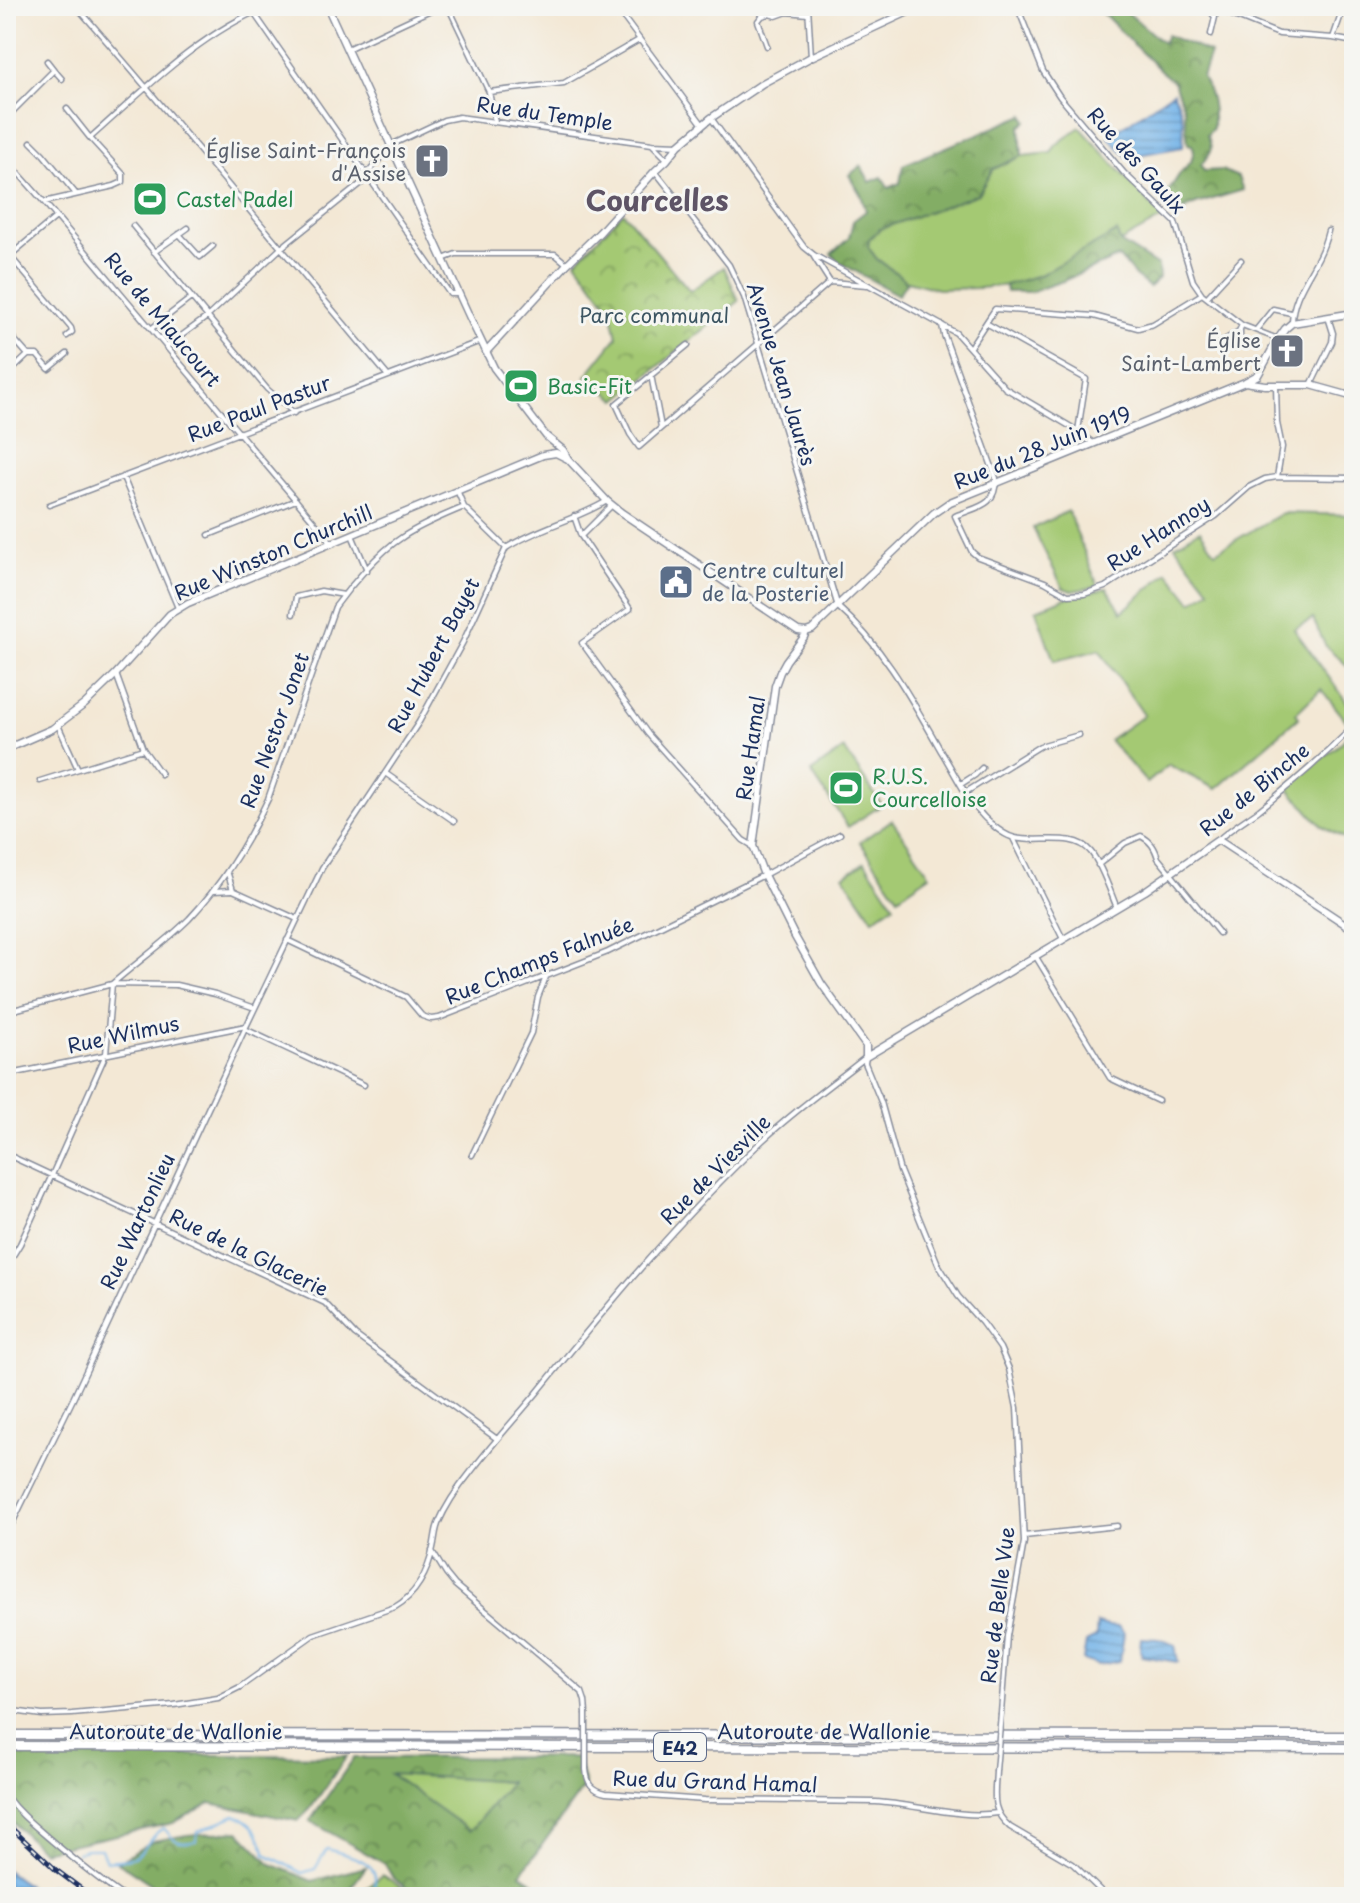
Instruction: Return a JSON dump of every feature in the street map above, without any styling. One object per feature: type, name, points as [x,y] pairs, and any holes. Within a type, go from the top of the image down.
[{"type":"highway","name":"Autoroute de Wallonie","points":[[6,1735],[1354,1736]]},
{"type":"highway","name":"Autoroute de Wallonie","points":[[6,1746],[1354,1748]]},
{"type":"main road","points":[[327,6],[494,368],[546,436],[551,438],[554,449],[563,450],[609,503],[758,605],[798,631],[806,632]]},
{"type":"main road","points":[[486,352],[679,145],[711,118],[763,83],[811,57],[921,6]]},
{"type":"main road","points":[[1245,382],[1258,375],[1278,339],[1292,323],[1354,313]]},
{"type":"main road","points":[[1245,382],[1311,385],[1354,397]]},
{"type":"main road","name":"Rue du 28 Juin 1919","points":[[806,632],[838,607],[934,513],[960,497],[1245,382]]},
{"type":"main road","name":"Rue Winston Churchill","points":[[6,749],[58,725],[85,704],[178,608],[457,490],[543,455],[550,455],[554,449]]},
{"type":"main road","name":"Rue Hamal","points":[[806,632],[780,672],[775,686],[753,846],[794,935],[821,983],[866,1046],[866,1057]]},
{"type":"main road","points":[[1218,840],[1354,930]]},
{"type":"main road","name":"Rue de Binche","points":[[1117,908],[1218,840]]},
{"type":"main road","name":"Rue de Viesville","points":[[866,1057],[1117,908]]},
{"type":"street","points":[[76,6],[148,87],[388,376]]},
{"type":"street","points":[[249,6],[450,294],[459,294]]},
{"type":"street","points":[[90,138],[203,42],[269,6]]},
{"type":"street","points":[[347,49],[439,6]]},
{"type":"street","points":[[448,6],[489,92],[495,122]]},
{"type":"street","points":[[615,6],[703,125]]},
{"type":"street","points":[[766,6],[769,14]]},
{"type":"street","points":[[808,6],[811,57]]},
{"type":"street","name":"Rue des Gaulx","points":[[1017,6],[1043,71],[1060,97],[1124,173],[1175,222],[1189,271],[1204,296],[1241,327],[1278,339]]},
{"type":"street","points":[[1208,6],[1215,17],[1211,34]]},
{"type":"street","points":[[1208,6],[1279,34],[1354,42]]},
{"type":"street","points":[[1333,38],[1344,6]]},
{"type":"street","points":[[767,46],[758,21],[762,16],[787,12],[808,14]]},
{"type":"street","points":[[489,92],[564,83],[639,40]]},
{"type":"street","points":[[47,61],[62,79]]},
{"type":"street","points":[[6,118],[54,70]]},
{"type":"street","points":[[44,202],[123,182],[123,174],[67,109]]},
{"type":"street","name":"Rue du Temple","points":[[391,145],[444,120],[459,117],[652,144],[679,145]]},
{"type":"street","points":[[711,118],[804,247],[956,333],[1005,388],[1093,443]]},
{"type":"street","points":[[31,142],[76,194]]},
{"type":"street","points":[[652,144],[667,160]]},
{"type":"street","points":[[166,347],[207,317],[281,248],[368,178],[369,172],[391,145]]},
{"type":"street","name":"Rue de Miaucourt","points":[[6,159],[332,543]]},
{"type":"street","name":"Avenue Jean Jaurès","points":[[655,171],[729,265],[744,297],[838,607]]},
{"type":"street","points":[[56,217],[8,258],[71,328],[72,332],[67,336]]},
{"type":"street","points":[[133,226],[267,389],[294,413]]},
{"type":"street","points":[[154,252],[188,228]]},
{"type":"street","points":[[1292,323],[1300,288],[1320,254],[1328,231]]},
{"type":"street","points":[[179,234],[200,257],[213,246]]},
{"type":"street","points":[[443,259],[456,254],[555,254],[567,264]]},
{"type":"street","points":[[814,255],[830,282]]},
{"type":"street","points":[[970,347],[995,309],[1094,316],[1138,328],[1153,324],[1204,296],[1241,260]]},
{"type":"street","points":[[688,345],[616,404],[639,447],[830,282],[870,286]]},
{"type":"street","points":[[151,329],[191,298]]},
{"type":"street","points":[[1256,330],[1273,309],[1292,313]]},
{"type":"street","points":[[1311,385],[1332,342],[1333,333],[1328,317]]},
{"type":"street","points":[[986,323],[1086,379],[1078,431]]},
{"type":"street","points":[[942,325],[996,483]]},
{"type":"street","points":[[1215,346],[1241,327]]},
{"type":"street","points":[[1240,346],[1241,327]]},
{"type":"street","points":[[6,330],[28,355]]},
{"type":"street","name":"Rue Paul Pastur","points":[[49,505],[481,341]]},
{"type":"street","points":[[6,376],[28,355],[37,355],[49,369],[67,354]]},
{"type":"street","points":[[651,375],[661,428]]},
{"type":"street","points":[[1276,385],[1277,423],[1282,447],[1277,477]]},
{"type":"street","points":[[123,477],[178,608]]},
{"type":"street","name":"Rue Hannoy","points":[[996,483],[994,496],[989,502],[955,516],[972,552],[1045,582],[1068,595],[1084,594],[1105,587],[1216,516],[1249,487],[1265,479],[1354,478]]},
{"type":"street","points":[[457,490],[464,507],[506,548],[541,530],[609,503]]},
{"type":"street","points":[[209,535],[296,500]]},
{"type":"street","points":[[581,536],[609,503]]},
{"type":"street","name":"Rue Nestor Jonet","points":[[112,984],[187,921],[228,874],[268,799],[335,607],[388,548],[402,537],[464,507]]},
{"type":"street","points":[[574,516],[581,536],[630,609],[582,643],[648,734],[743,840],[753,846]]},
{"type":"street","points":[[351,535],[367,570]]},
{"type":"street","name":"Rue Hubert Bayet","points":[[297,919],[322,868],[419,722],[463,642],[506,548]]},
{"type":"street","points":[[293,614],[296,597],[321,591],[344,595]]},
{"type":"street","points":[[838,607],[877,648],[966,792],[988,821],[1013,838],[1067,840],[1083,845],[1098,865],[1117,908]]},
{"type":"street","points":[[116,674],[143,749],[161,774]]},
{"type":"street","points":[[58,725],[78,769]]},
{"type":"street","name":"Rue de Binche","points":[[1218,840],[1261,808],[1354,726]]},
{"type":"street","points":[[966,792],[1040,746],[1079,735]]},
{"type":"street","points":[[40,781],[143,749]]},
{"type":"street","points":[[961,784],[982,768]]},
{"type":"street","points":[[385,773],[454,821]]},
{"type":"street","points":[[764,875],[840,834]]},
{"type":"street","points":[[1098,865],[1125,843],[1141,836],[1147,839],[1155,848],[1158,858],[1219,933]]},
{"type":"street","points":[[1013,838],[1063,939]]},
{"type":"street","points":[[228,874],[233,890]]},
{"type":"street","name":"Rue Champs Falnuée","points":[[287,940],[406,997],[422,1016],[439,1018],[608,952],[764,875]]},
{"type":"street","points":[[214,891],[233,890],[297,919]]},
{"type":"street","name":"Rue Wartonlieu","points":[[6,1536],[297,919]]},
{"type":"street","points":[[1035,955],[1110,1078],[1158,1101]]},
{"type":"street","points":[[472,1155],[531,1033],[538,997],[546,977]]},
{"type":"street","points":[[6,1267],[20,1244],[106,1054],[112,984]]},
{"type":"street","points":[[6,1012],[112,984],[176,985],[255,1008]]},
{"type":"street","points":[[245,1027],[364,1085]]},
{"type":"street","name":"Rue Wilmus","points":[[6,1075],[245,1027]]},
{"type":"street","name":"Rue de Viesville","points":[[6,1710],[42,1715],[72,1714],[210,1700],[227,1695],[313,1635],[406,1601],[417,1588],[448,1503],[605,1308],[764,1139],[866,1057]]},
{"type":"street","name":"Rue de Belle Vue","points":[[866,1057],[865,1063],[881,1102],[900,1171],[938,1264],[958,1296],[993,1336],[1009,1369],[1017,1408],[1024,1536],[1007,1636],[996,1771],[997,1813]]},
{"type":"street","name":"Rue de la Glacerie","points":[[6,1154],[325,1303],[355,1335],[497,1439]]},
{"type":"street","points":[[1024,1536],[1117,1526]]},
{"type":"street","name":"Rue du Grand Hamal","points":[[432,1551],[455,1585],[582,1692],[586,1713],[587,1778],[597,1791],[705,1800],[897,1803],[967,1814],[997,1813]]},
{"type":"street","points":[[6,1796],[47,1837],[124,1897]]},
{"type":"street","points":[[997,1813],[1010,1827],[1073,1864],[1107,1897]]},
{"type":"green space","points":[[1096,6],[1120,6],[1163,43],[1167,35],[1210,53],[1202,77],[1212,101],[1213,128],[1207,135],[1210,151],[1201,165],[1204,171],[1222,170],[1238,177],[1243,190],[1196,204],[1173,216],[1161,203],[1191,162],[1194,150],[1188,144],[1184,108],[1174,83]]},
{"type":"green space","points":[[1024,115],[1027,121],[1020,127],[1022,156],[993,169],[978,194],[880,229],[869,239],[868,247],[877,259],[907,281],[898,295],[839,262],[831,254],[849,238],[853,221],[866,211],[849,175],[861,166],[870,182],[882,177],[889,188],[900,183],[903,165]]},
{"type":"green space","points":[[1080,127],[1163,218],[1120,242],[1010,285],[938,289],[907,281],[877,259],[868,247],[869,239],[880,229],[978,194],[993,169],[1022,156],[1051,153],[1056,145]]},
{"type":"green space","name":"Parc communal","points":[[623,212],[690,291],[724,267],[739,301],[617,400],[586,376],[617,337],[611,309],[576,261]]},
{"type":"green space","points":[[1117,232],[1120,242],[1158,266],[1159,278],[1149,287],[1119,257],[1030,292],[1006,292],[1005,285],[1040,275]]},
{"type":"green space","points":[[1068,511],[1098,586],[1072,591],[1063,588],[1033,528]]},
{"type":"green space","points":[[1282,513],[1354,515],[1354,672],[1325,645],[1313,619],[1294,629],[1354,712],[1354,724],[1351,727],[1321,689],[1296,713],[1299,717],[1216,789],[1169,765],[1147,783],[1109,740],[1144,715],[1099,650],[1054,661],[1036,610],[1067,597],[1107,588],[1122,612],[1168,572],[1192,602],[1210,590],[1175,545],[1200,530],[1215,552]]},
{"type":"green space","points":[[1354,728],[1354,843],[1322,826],[1287,787],[1341,743]]},
{"type":"green space","name":"R.U.S. Courcelloise","points":[[844,749],[882,805],[848,827],[811,772]]},
{"type":"green space","name":"R.U.S. Courcelloise","points":[[892,820],[930,875],[898,897],[860,842]]},
{"type":"green space","points":[[865,862],[894,905],[873,919],[844,876]]},
{"type":"green space","points":[[6,1753],[347,1756],[298,1821],[210,1803],[173,1823],[42,1851],[6,1816]]},
{"type":"green space","points":[[577,1757],[585,1785],[521,1874],[554,1897],[419,1897],[393,1878],[385,1864],[310,1821],[354,1758]],"holes":[[[390,1774],[510,1782],[470,1831]]]},
{"type":"green space","points":[[388,1773],[511,1782],[470,1831]]},
{"type":"green space","points":[[239,1831],[271,1864],[312,1881],[366,1867],[344,1897],[171,1897],[118,1862],[153,1841]]},
{"type":"green space","points":[[383,1875],[415,1897],[353,1897]]},
{"type":"water","points":[[1173,92],[1182,119],[1183,147],[1127,157],[1108,137]]},
{"type":"water","points":[[1097,1623],[1119,1627],[1124,1633],[1120,1661],[1098,1665],[1083,1660],[1086,1642],[1096,1637]]},
{"type":"water","points":[[1141,1638],[1158,1639],[1175,1645],[1178,1662],[1142,1656]]},
{"type":"water","points":[[6,1870],[43,1897],[6,1897]]},
{"type":"waterway","points":[[77,1853],[85,1849],[101,1849],[106,1861],[131,1858],[139,1854],[164,1828],[177,1841],[196,1841],[197,1832],[235,1815],[252,1825],[266,1854],[302,1873],[315,1869],[327,1849],[363,1861],[374,1872],[373,1891],[376,1897]]},
{"type":"waterway","points":[[44,1891],[50,1884]]},
{"type":"railway","points":[[6,1823],[56,1870],[92,1897]]},
{"type":"place","name":"Église Saint-François d'Assise","points":[[432,161]]},
{"type":"place","name":"Castel Padel","points":[[150,199]]},
{"type":"place","name":"Église Saint-Lambert","points":[[1287,351]]},
{"type":"place","name":"Basic-Fit","points":[[521,386]]},
{"type":"place","name":"Centre culturel de la Posterie","points":[[676,582]]},
{"type":"place","name":"R.U.S. Courcelloise","points":[[846,788]]},
{"type":"district","name":"Courcelles","points":[[657,199]]}]
